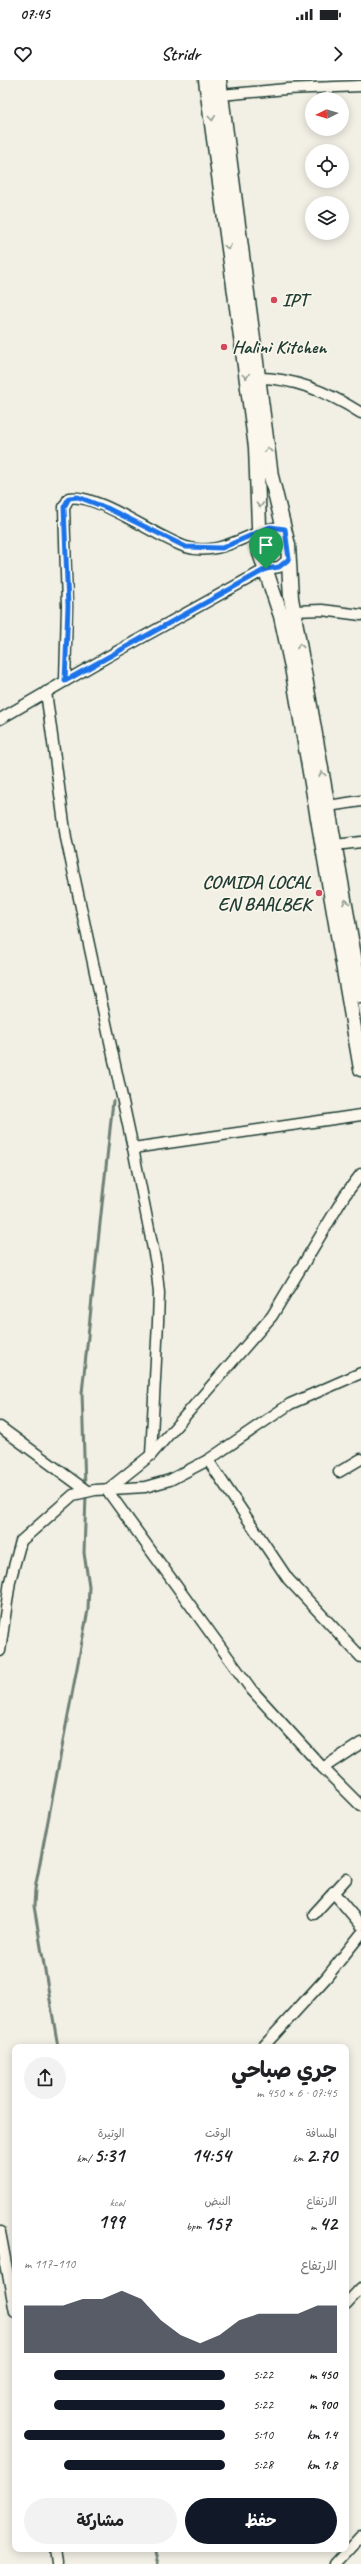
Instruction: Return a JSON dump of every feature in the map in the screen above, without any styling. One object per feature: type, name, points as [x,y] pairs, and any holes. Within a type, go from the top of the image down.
[{"type":"main road","points":[[206,80],[256,447],[260,513],[260,553],[281,616],[293,674],[361,1069]]},
{"type":"main road","points":[[219,80],[241,258],[259,378],[271,476],[285,529],[293,611],[361,996]]},
{"type":"street","points":[[221,95],[286,88],[361,86]]},
{"type":"street","points":[[259,378],[277,379],[310,388],[361,413]]},
{"type":"street","points":[[65,681],[68,606],[64,507],[69,498],[78,497],[107,508],[186,547],[222,548],[274,527],[285,529]]},
{"type":"street","points":[[0,719],[266,569],[279,567],[289,559]]},
{"type":"street","points":[[293,611],[322,610],[361,615]]},
{"type":"street","points":[[46,692],[66,838],[153,1244],[159,1293],[151,1454]]},
{"type":"street","points":[[328,806],[361,801]]},
{"type":"street","points":[[335,845],[361,842]]},
{"type":"street","points":[[133,1148],[361,1115]]},
{"type":"street","points":[[107,1490],[151,1454],[272,1316],[345,1195],[361,1174]]},
{"type":"street","points":[[0,1651],[10,1581],[21,1542],[73,1495],[87,1491],[107,1490],[159,1483],[208,1460],[290,1404],[361,1373]]},
{"type":"street","points":[[0,1427],[87,1491]]},
{"type":"street","points":[[339,1472],[361,1459]]},
{"type":"street","points":[[208,1460],[288,1579],[361,1657]]},
{"type":"street","points":[[107,1490],[251,1689],[323,1768],[361,1806]]},
{"type":"street","points":[[323,1768],[361,1743]]},
{"type":"street","points":[[314,1914],[346,1878]]},
{"type":"street","points":[[333,1892],[361,1925]]},
{"type":"street","points":[[266,2044],[326,1978],[361,1934]]},
{"type":"street","points":[[0,2232],[12,2296]]},
{"type":"street","points":[[349,2301],[361,2288]]},
{"type":"street","points":[[349,2549],[361,2536]]},
{"type":"street","points":[[55,2552],[57,2564]]},
{"type":"street","points":[[335,2564],[346,2552]]},
{"type":"waterway","points":[[85,1487],[82,1393],[113,1101]]},
{"type":"waterway","points":[[57,2044],[34,1906],[35,1889],[88,1610],[89,1586],[84,1553],[86,1495]]},
{"type":"waterway","points":[[155,2552],[158,2564]]},
{"type":"place","name":"IPT","points":[[274,300]]},
{"type":"place","name":"Halini Kitchen","points":[[224,347]]},
{"type":"place","name":"COMIDA LOCAL EN BAALBEK","points":[[319,893]]},
{"type":"route","points":[[78,497],[107,508],[186,547],[199,549],[222,548],[270,527],[280,527],[285,529],[289,559],[279,567],[266,569],[107,656],[65,681],[68,606],[67,551],[64,507],[69,498],[78,497]]}]
